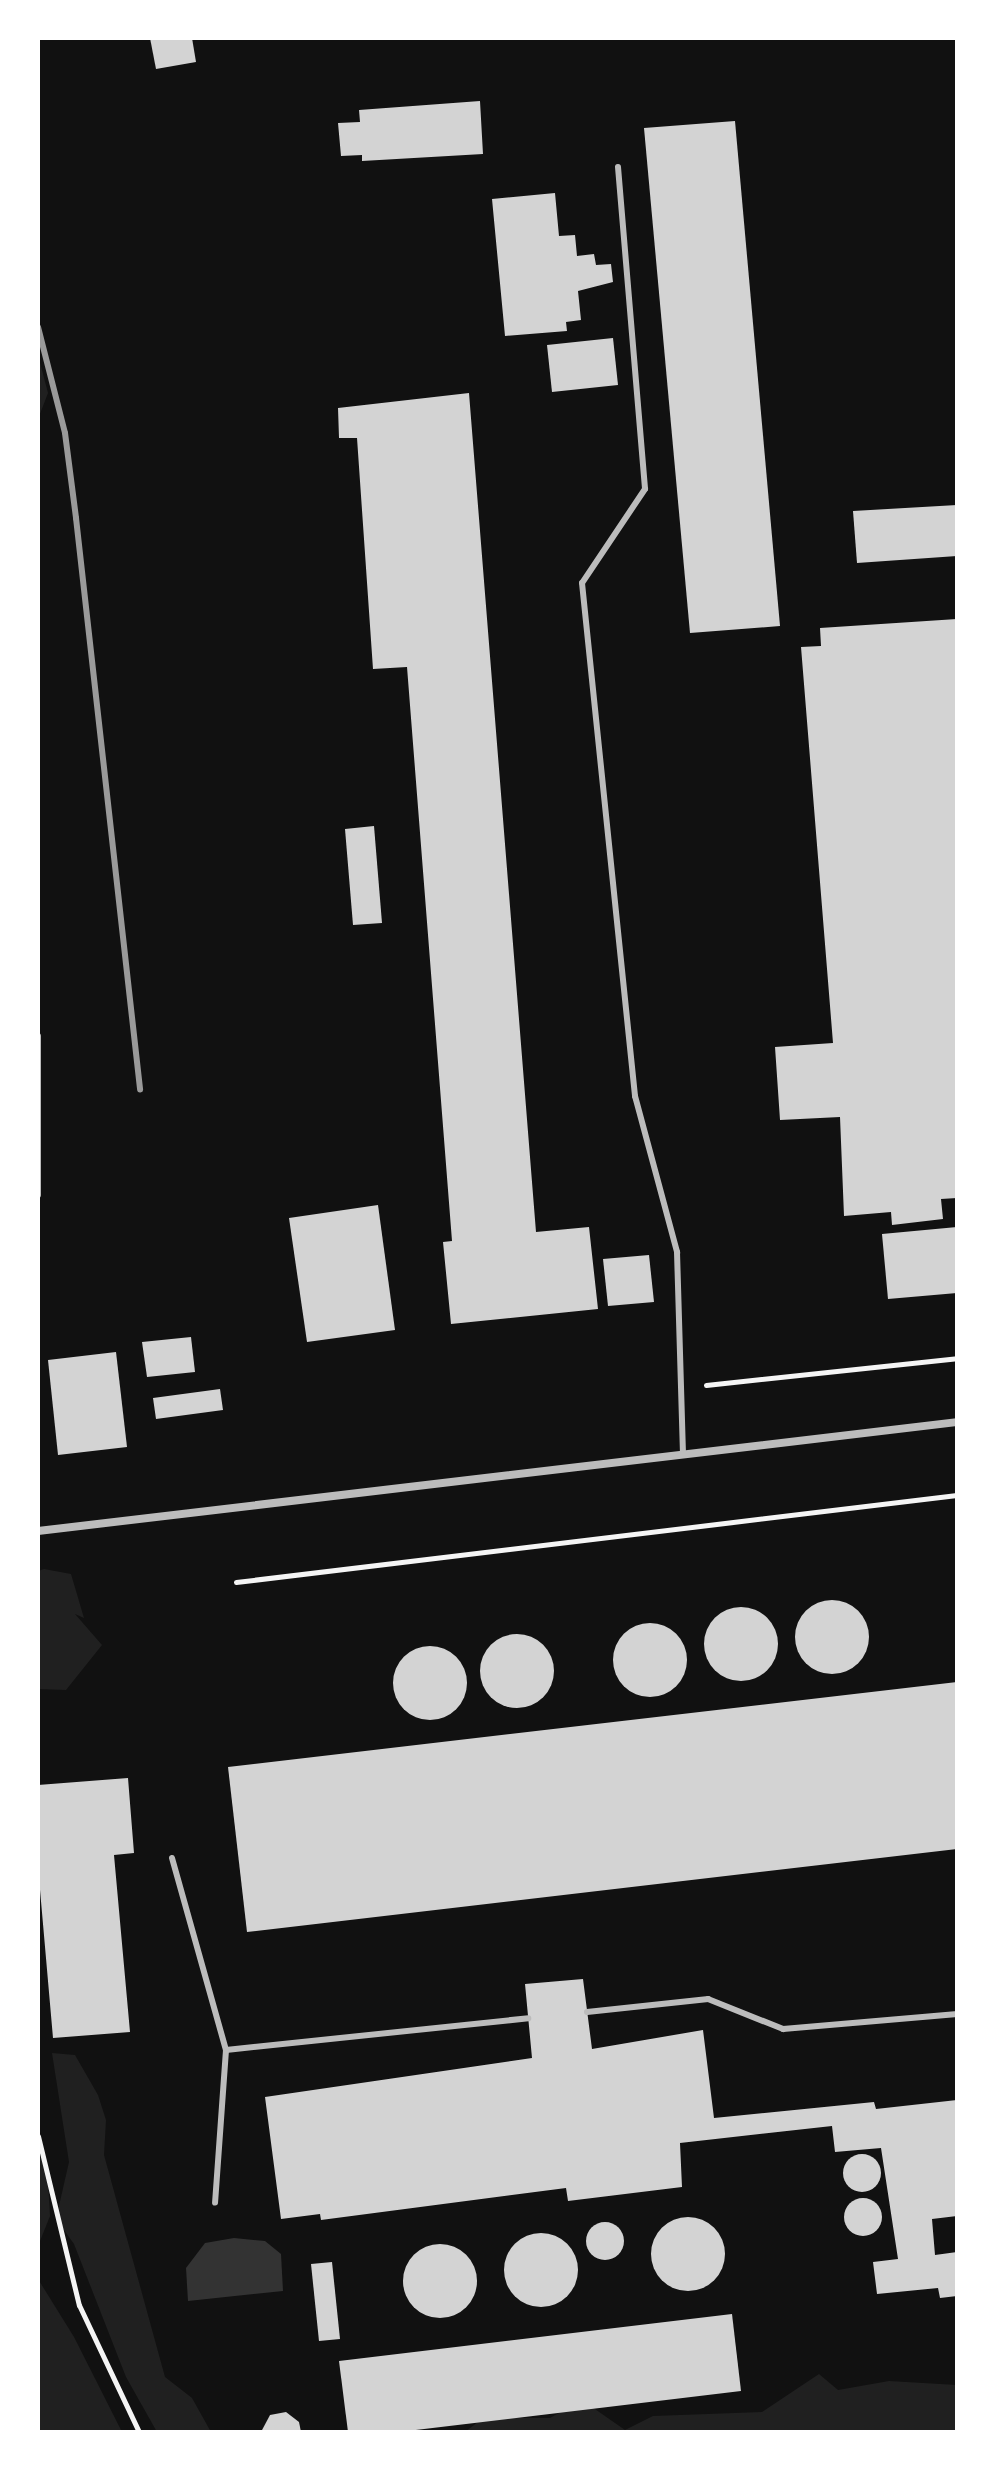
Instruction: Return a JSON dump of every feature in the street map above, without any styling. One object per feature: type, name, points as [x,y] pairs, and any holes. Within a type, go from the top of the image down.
[{"type":"street","points":[[38,1531],[957,1422]]},
{"type":"lane","points":[[618,167],[645,489],[582,583],[635,1096],[677,1252],[683,1454]]},
{"type":"lane","points":[[38,1036],[38,1195]]},
{"type":"lane","points":[[172,1858],[226,2050],[215,2203]]},
{"type":"lane","points":[[587,2012],[708,1999],[783,2029],[957,2014]]},
{"type":"lane","points":[[226,2050],[528,2018]]},
{"type":"path","points":[[681,1388],[957,1358]]},
{"type":"path","points":[[236,1582],[957,1495]]},
{"type":"path","points":[[38,2136],[79,2305],[139,2432]]},
{"type":"shaded area","points":[[38,355],[48,393],[38,419]]},
{"type":"shaded area","points":[[44,1569],[71,1574],[84,1618],[75,1614],[102,1645],[66,1690],[38,1689],[38,1571]]},
{"type":"shaded area","points":[[52,2053],[75,2055],[98,2095],[106,2120],[104,2155],[165,2377],[192,2398],[211,2432],[157,2432],[126,2377],[74,2244],[56,2219],[69,2162]]},
{"type":"shaded area","points":[[38,2155],[47,2163],[50,2216],[38,2246]]},
{"type":"shaded area","points":[[234,2238],[265,2241],[281,2254],[283,2291],[188,2301],[186,2268],[205,2243]]},
{"type":"shaded area","points":[[38,2279],[74,2337],[122,2432],[38,2432]]},
{"type":"shaded area","points":[[819,2374],[838,2390],[889,2381],[957,2385],[957,2432],[465,2432],[483,2418],[550,2418],[582,2400],[625,2430],[653,2416],[762,2412]]},
{"type":"building","points":[[150,38],[192,38],[196,62],[156,69]]},
{"type":"building","points":[[480,101],[483,154],[362,161],[362,155],[341,156],[338,123],[360,122],[359,110]]},
{"type":"building","points":[[735,121],[780,626],[690,633],[644,128]]},
{"type":"building","points":[[555,193],[559,236],[575,235],[577,256],[594,254],[596,265],[611,264],[613,282],[578,291],[581,320],[566,322],[567,331],[505,336],[492,199]]},
{"type":"building","points":[[613,338],[618,385],[552,392],[547,345]]},
{"type":"building","points":[[469,393],[536,1232],[589,1227],[598,1309],[451,1324],[443,1242],[452,1241],[407,667],[373,669],[357,438],[339,438],[338,408]]},
{"type":"building","points":[[957,505],[957,556],[857,563],[853,511]]},
{"type":"building","points":[[957,619],[957,1198],[941,1199],[943,1219],[892,1225],[891,1212],[844,1216],[840,1117],[780,1120],[775,1047],[833,1043],[801,647],[821,646],[820,628]]},
{"type":"building","points":[[374,826],[382,923],[353,925],[345,829]]},
{"type":"building","points":[[378,1205],[395,1330],[307,1342],[289,1218]]},
{"type":"building","points":[[957,1227],[957,1293],[888,1299],[882,1234]]},
{"type":"building","points":[[649,1255],[654,1302],[608,1306],[603,1259]]},
{"type":"building","points":[[191,1337],[195,1372],[147,1377],[142,1342]]},
{"type":"building","points":[[116,1352],[127,1447],[58,1455],[48,1360]]},
{"type":"building","points":[[220,1389],[223,1410],[156,1419],[153,1398]]},
{"type":"building","points":[[832,1600],[853,1606],[863,1616],[869,1637],[863,1658],[853,1668],[832,1674],[811,1668],[801,1658],[795,1637],[801,1616],[811,1606]]},
{"type":"building","points":[[741,1607],[762,1613],[772,1623],[778,1644],[772,1665],[762,1675],[741,1681],[720,1675],[710,1665],[704,1644],[710,1623],[720,1613]]},
{"type":"building","points":[[650,1623],[671,1629],[681,1639],[687,1660],[681,1681],[671,1691],[650,1697],[629,1691],[619,1681],[613,1660],[619,1639],[629,1629]]},
{"type":"building","points":[[517,1634],[538,1640],[548,1650],[554,1671],[548,1692],[538,1702],[517,1708],[496,1702],[486,1692],[480,1671],[486,1650],[496,1640]]},
{"type":"building","points":[[430,1646],[451,1652],[461,1662],[467,1683],[461,1704],[451,1714],[430,1720],[409,1714],[399,1704],[393,1683],[399,1662],[409,1652]]},
{"type":"building","points":[[957,1682],[957,1849],[247,1932],[228,1767]]},
{"type":"building","points":[[128,1778],[134,1853],[114,1855],[130,2032],[53,2038],[38,1867],[38,1785]]},
{"type":"building","points":[[583,1979],[592,2049],[703,2030],[714,2118],[874,2102],[876,2109],[957,2100],[957,2216],[932,2219],[935,2255],[957,2252],[957,2296],[940,2298],[938,2288],[877,2294],[873,2262],[898,2259],[881,2148],[835,2152],[832,2126],[680,2143],[682,2187],[568,2201],[566,2188],[321,2220],[320,2214],[281,2219],[265,2097],[532,2058],[525,1984]]},
{"type":"building","points":[[862,2154],[875,2160],[881,2173],[875,2186],[862,2192],[849,2186],[843,2173],[849,2160]]},
{"type":"building","points":[[863,2198],[876,2204],[882,2217],[876,2230],[863,2236],[850,2230],[844,2217],[850,2204]]},
{"type":"building","points":[[688,2217],[709,2223],[719,2233],[725,2254],[719,2275],[709,2285],[688,2291],[667,2285],[657,2275],[651,2254],[657,2233],[667,2223]]},
{"type":"building","points":[[605,2222],[618,2228],[624,2241],[618,2254],[605,2260],[592,2254],[586,2241],[592,2228]]},
{"type":"building","points":[[541,2233],[562,2239],[572,2249],[578,2270],[572,2291],[562,2301],[541,2307],[520,2301],[510,2291],[504,2270],[510,2249],[520,2239]]},
{"type":"building","points":[[440,2244],[461,2250],[471,2260],[477,2281],[471,2302],[461,2312],[440,2318],[419,2312],[409,2302],[403,2281],[409,2260],[419,2250]]},
{"type":"building","points":[[332,2262],[340,2339],[319,2341],[311,2264]]},
{"type":"building","points":[[732,2314],[741,2391],[399,2432],[348,2432],[339,2361]]},
{"type":"building","points":[[286,2412],[299,2422],[301,2432],[261,2432],[270,2415]]},
{"type":"railway","points":[[38,327],[65,433],[140,1089]]}]
